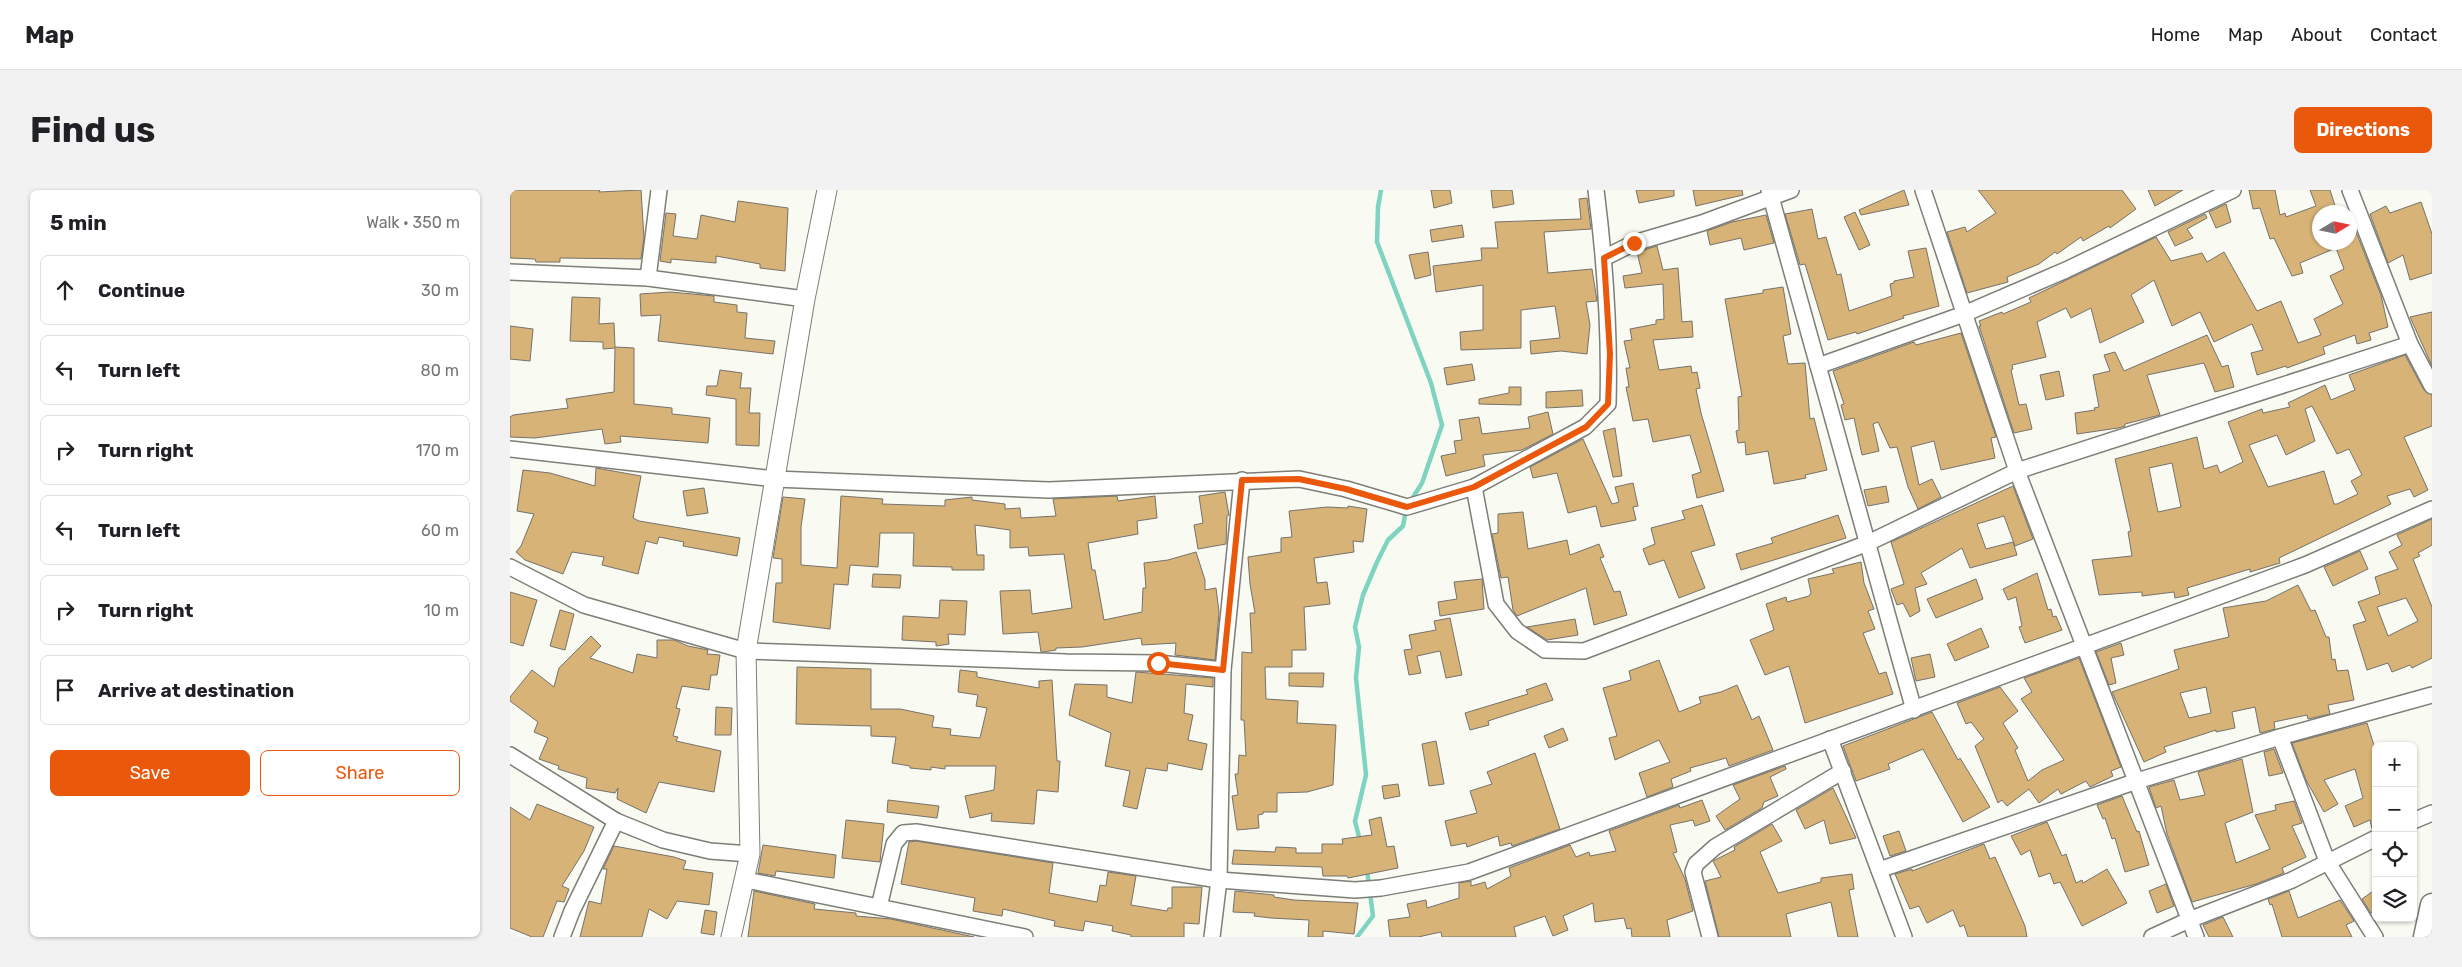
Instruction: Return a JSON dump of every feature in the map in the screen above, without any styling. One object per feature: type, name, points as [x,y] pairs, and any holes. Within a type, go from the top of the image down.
[{"type":"main road","points":[[2425,937],[2432,905]]},
{"type":"street","points":[[648,278],[660,190]]},
{"type":"street","points":[[731,937],[746,880],[750,854],[746,651],[805,299],[828,190]]},
{"type":"street","points":[[510,449],[775,479],[1049,490],[1242,480],[1299,479],[1346,489],[1407,507],[1474,487],[1586,427],[1608,404],[1610,354],[1604,258],[1596,190]]},
{"type":"street","points":[[1604,258],[1634,243],[1702,223],[1770,194],[1791,190]]},
{"type":"street","points":[[1923,190],[2017,471],[2196,937]]},
{"type":"street","points":[[1818,366],[1964,314],[2066,270],[2233,190]]},
{"type":"street","points":[[2350,190],[2410,344],[2432,386]]},
{"type":"street","points":[[1770,194],[1914,710]]},
{"type":"street","points":[[510,272],[648,278],[805,299]]},
{"type":"street","points":[[1474,487],[1496,604],[1517,631],[1545,650],[1584,651],[1868,543],[2017,471],[2410,344]]},
{"type":"street","points":[[1212,937],[1219,880],[1223,670],[1242,480]]},
{"type":"street","points":[[879,907],[894,844],[903,833],[916,832],[1219,880],[1355,890],[1381,888],[1469,872],[1830,739],[2085,648],[2305,565],[2432,509]]},
{"type":"street","points":[[510,567],[584,605],[746,651],[1066,662],[1158,663],[1223,670]]},
{"type":"street","points":[[1879,870],[2137,781],[2280,737],[2432,695]]},
{"type":"street","points":[[2280,737],[2327,861],[2375,937]]},
{"type":"street","points":[[1830,739],[1904,937]]},
{"type":"street","points":[[510,756],[616,821],[663,840],[710,851],[750,854]]},
{"type":"street","points":[[1710,937],[1693,872],[1696,864],[1715,847],[1842,771]]},
{"type":"street","points":[[2417,819],[2432,813]]},
{"type":"street","points":[[562,937],[616,821]]},
{"type":"street","points":[[2152,937],[2189,920],[2292,880],[2372,840]]},
{"type":"street","points":[[746,880],[1016,936]]},
{"type":"building","points":[[510,190],[600,190],[599,192],[641,190],[644,238],[641,259],[560,258],[560,262],[536,262],[535,259],[510,258]]},
{"type":"building","points":[[1431,190],[1450,190],[1452,203],[1434,208]]},
{"type":"building","points":[[1491,190],[1512,190],[1514,204],[1493,208]]},
{"type":"building","points":[[1636,190],[1674,190],[1674,196],[1639,203]]},
{"type":"building","points":[[1693,190],[1742,190],[1743,195],[1696,206]]},
{"type":"building","points":[[1904,190],[1909,205],[1861,215],[1859,210]]},
{"type":"building","points":[[1978,190],[2122,190],[2136,209],[2110,228],[2109,226],[2083,241],[2081,237],[2039,264],[2007,277],[2008,282],[1967,293],[1947,232],[1965,227],[1967,232],[1996,213]]},
{"type":"building","points":[[2148,190],[2183,190],[2155,206]]},
{"type":"building","points":[[2249,190],[2275,190],[2280,215],[2285,213],[2286,217],[2312,207],[2312,250],[2331,250],[2300,263],[2303,273],[2292,276],[2274,238],[2270,239],[2260,208],[2253,209]]},
{"type":"building","points":[[2310,190],[2330,190],[2335,205],[2316,205]]},
{"type":"building","points":[[1587,198],[1591,229],[1544,232],[1548,273],[1592,269],[1597,301],[1586,302],[1590,325],[1587,354],[1561,351],[1531,354],[1530,341],[1560,338],[1555,306],[1521,310],[1521,348],[1461,350],[1460,332],[1483,330],[1483,285],[1436,292],[1433,266],[1482,260],[1481,248],[1498,248],[1495,222],[1581,219],[1579,199]]},
{"type":"building","points":[[738,201],[788,208],[785,271],[760,268],[760,264],[716,256],[716,263],[671,259],[671,263],[660,261],[666,213],[676,214],[673,236],[697,239],[701,215],[735,222]]},
{"type":"building","points":[[2421,202],[2432,234],[2432,273],[2410,280],[2403,255],[2388,263],[2370,214],[2386,206],[2390,213]]},
{"type":"building","points":[[2226,204],[2231,222],[2216,228],[2209,212]]},
{"type":"building","points":[[1812,209],[1818,239],[1826,237],[1837,275],[1841,274],[1849,311],[1892,296],[1890,284],[1894,283],[1894,281],[1914,277],[1908,251],[1926,248],[1939,306],[1903,316],[1904,318],[1857,334],[1856,332],[1828,340],[1805,264],[1800,265],[1785,214]]},
{"type":"building","points":[[1855,212],[1870,245],[1859,250],[1844,217]]},
{"type":"building","points":[[2205,214],[2207,218],[2187,229],[2193,238],[2175,246],[2168,232]]},
{"type":"building","points":[[1766,215],[1774,243],[1744,250],[1741,238],[1710,245],[1707,231],[1732,222]]},
{"type":"building","points":[[1462,225],[1464,237],[1432,242],[1430,230]]},
{"type":"building","points":[[2357,235],[2381,295],[2388,327],[2369,333],[2371,340],[2357,344],[2355,335],[2323,347],[2325,354],[2287,368],[2286,366],[2257,375],[2251,353],[2263,350],[2252,324],[2214,342],[2200,312],[2172,326],[2154,280],[2131,295],[2144,322],[2100,343],[2091,308],[2071,318],[2066,308],[2037,322],[2046,357],[2012,365],[2013,369],[2011,370],[2019,405],[2026,404],[2032,429],[2014,433],[1979,326],[1981,326],[1979,321],[2002,312],[2003,314],[2031,302],[2029,298],[2156,237],[2171,261],[2202,253],[2207,262],[2224,252],[2257,311],[2281,301],[2298,343],[2321,335],[2314,319],[2343,304],[2330,276],[2344,269],[2337,250],[2357,250]]},
{"type":"building","points":[[1657,246],[1663,270],[1678,268],[1682,322],[1692,321],[1693,337],[1653,340],[1659,370],[1691,366],[1692,373],[1697,372],[1700,388],[1696,389],[1701,413],[1724,491],[1697,498],[1692,475],[1701,472],[1690,435],[1653,442],[1648,419],[1633,421],[1626,387],[1629,387],[1626,368],[1630,368],[1624,341],[1632,340],[1630,329],[1656,324],[1656,320],[1664,319],[1663,284],[1625,288],[1623,276],[1642,273],[1637,252]]},
{"type":"building","points":[[1428,252],[1431,275],[1415,279],[1409,255]]},
{"type":"building","points":[[1783,287],[1791,334],[1783,336],[1788,364],[1805,363],[1810,419],[1814,418],[1827,470],[1805,475],[1806,478],[1774,484],[1768,451],[1746,455],[1745,442],[1738,443],[1736,431],[1739,430],[1738,397],[1742,396],[1725,299],[1763,293],[1763,290]]},
{"type":"building","points":[[670,292],[714,296],[714,302],[737,305],[737,312],[747,313],[745,338],[775,341],[773,354],[658,341],[661,315],[641,316],[640,294]]},
{"type":"building","points":[[572,297],[600,298],[599,324],[614,323],[615,347],[634,348],[634,404],[672,408],[672,414],[710,418],[708,443],[620,436],[621,442],[605,444],[602,429],[535,438],[510,437],[510,417],[513,415],[568,408],[566,399],[614,392],[615,348],[603,349],[603,342],[570,341]]},
{"type":"building","points":[[2432,312],[2432,366],[2410,317]]},
{"type":"building","points":[[510,326],[533,329],[530,361],[510,359]]},
{"type":"building","points":[[1961,333],[1996,437],[1991,438],[1995,458],[1941,470],[1934,441],[1911,447],[1919,485],[1932,479],[1941,497],[1918,509],[1908,487],[1897,447],[1890,448],[1878,422],[1873,424],[1879,451],[1862,455],[1854,418],[1845,420],[1841,405],[1844,404],[1833,371],[1914,342],[1916,345]]},
{"type":"building","points":[[2207,335],[2222,367],[2228,365],[2234,387],[2215,392],[2204,363],[2147,375],[2160,415],[2125,424],[2125,426],[2118,428],[2077,434],[2075,413],[2095,410],[2094,408],[2099,407],[2093,375],[2110,371],[2104,355],[2115,352],[2124,371]]},
{"type":"building","points":[[2405,355],[2424,390],[2432,395],[2432,426],[2404,437],[2428,490],[2414,497],[2410,489],[2387,496],[2391,504],[2279,558],[2280,563],[2250,572],[2250,569],[2187,588],[2189,595],[2175,598],[2174,592],[2142,596],[2142,592],[2099,595],[2092,560],[2132,556],[2128,532],[2131,531],[2115,459],[2197,437],[2204,469],[2217,465],[2220,473],[2243,462],[2228,422],[2262,409],[2263,413],[2290,407],[2288,403],[2325,385],[2331,400],[2355,390],[2349,375]],"holes":[[[2312,406],[2337,454],[2349,449],[2362,475],[2351,481],[2358,494],[2337,504],[2334,504],[2324,471],[2268,487],[2249,445],[2277,435],[2286,455],[2315,441],[2305,409]],[[2172,463],[2181,507],[2158,512],[2149,468]]]},
{"type":"building","points":[[1472,364],[1475,380],[1447,385],[1444,368]]},
{"type":"building","points":[[720,370],[742,373],[740,388],[751,388],[749,413],[760,413],[759,446],[736,445],[736,399],[706,395],[707,386],[717,386]]},
{"type":"building","points":[[2059,371],[2064,396],[2046,400],[2040,375]]},
{"type":"building","points":[[1509,387],[1521,387],[1521,405],[1479,404],[1479,399],[1509,393]]},
{"type":"building","points":[[1582,390],[1583,406],[1546,408],[1546,392]]},
{"type":"building","points":[[1548,412],[1553,434],[1522,450],[1483,455],[1485,466],[1446,476],[1441,456],[1456,453],[1454,441],[1462,440],[1459,420],[1479,417],[1482,434],[1530,428],[1528,417]]},
{"type":"building","points":[[1615,428],[1622,476],[1613,477],[1603,431]]},
{"type":"building","points":[[1583,439],[1612,504],[1619,502],[1615,487],[1633,483],[1638,506],[1633,507],[1636,520],[1601,527],[1596,506],[1568,513],[1557,473],[1533,478],[1530,467]]},
{"type":"building","points":[[596,468],[641,476],[633,518],[639,521],[740,538],[737,556],[683,546],[684,542],[659,537],[657,544],[646,541],[638,574],[602,565],[604,557],[572,552],[563,574],[525,560],[516,552],[521,546],[534,514],[517,511],[523,470],[550,473],[595,486]]},
{"type":"building","points":[[1886,486],[1889,502],[1868,506],[1864,490]]},
{"type":"building","points":[[2013,486],[2033,539],[2015,546],[2004,516],[1977,524],[1986,549],[2013,542],[2017,555],[1970,568],[1962,548],[1921,573],[1927,584],[1915,588],[1920,611],[1910,617],[1903,603],[1897,605],[1891,589],[1904,584],[1891,542]]},
{"type":"building","points":[[704,488],[708,513],[687,516],[683,491]]},
{"type":"building","points":[[1225,492],[1229,515],[1227,516],[1226,544],[1198,549],[1194,525],[1203,523],[1199,496]]},
{"type":"building","points":[[841,496],[883,499],[882,504],[945,506],[945,500],[972,497],[972,500],[1005,504],[1005,509],[1020,508],[1021,518],[1056,516],[1053,499],[1117,496],[1118,501],[1155,496],[1157,518],[1137,521],[1138,534],[1088,543],[1092,570],[1095,570],[1104,620],[1142,612],[1143,588],[1146,588],[1144,563],[1168,560],[1196,552],[1205,580],[1205,590],[1216,588],[1219,612],[1215,660],[1175,655],[1176,643],[1142,645],[1141,638],[1082,647],[1056,648],[1056,650],[1041,652],[1038,632],[1003,634],[1000,591],[1030,590],[1032,614],[1072,608],[1064,554],[1029,556],[1028,547],[1010,548],[1010,530],[975,525],[977,555],[984,555],[984,570],[952,570],[952,567],[913,566],[914,533],[880,533],[878,567],[850,565],[848,585],[834,584],[830,629],[773,622],[776,583],[782,583],[782,559],[773,558],[783,497],[805,499],[801,527],[801,565],[837,568]]},
{"type":"building","points":[[1702,505],[1715,545],[1691,552],[1705,588],[1679,598],[1664,560],[1649,565],[1643,549],[1655,544],[1651,528],[1685,519],[1682,511]]},
{"type":"building","points":[[1348,506],[1367,509],[1363,542],[1353,541],[1354,552],[1314,558],[1317,583],[1327,582],[1330,604],[1304,607],[1306,650],[1292,650],[1292,667],[1265,667],[1266,699],[1298,701],[1297,723],[1336,725],[1333,785],[1307,792],[1277,793],[1277,812],[1263,812],[1263,814],[1258,815],[1259,828],[1237,830],[1232,796],[1238,795],[1235,774],[1238,774],[1239,755],[1246,756],[1244,720],[1241,720],[1242,652],[1252,653],[1250,613],[1255,613],[1248,557],[1281,552],[1281,538],[1292,537],[1289,511],[1327,507],[1348,508]]},
{"type":"building","points":[[1523,512],[1528,549],[1567,540],[1570,555],[1599,544],[1604,557],[1600,558],[1614,592],[1620,591],[1627,615],[1594,625],[1586,588],[1517,616],[1513,610],[1508,577],[1501,578],[1492,534],[1498,533],[1498,514]]},
{"type":"building","points":[[1838,515],[1846,538],[1741,570],[1736,554],[1773,543],[1771,538]]},
{"type":"building","points":[[2432,519],[2432,545],[2418,553],[2420,556],[2413,559],[2432,607],[2432,658],[2412,668],[2410,665],[2392,672],[2388,663],[2367,670],[2353,625],[2366,621],[2358,602],[2380,594],[2375,577],[2398,569],[2389,552],[2402,545],[2397,535]],"holes":[[[2406,598],[2418,621],[2388,636],[2377,607]]]},
{"type":"building","points":[[2360,551],[2368,569],[2333,586],[2324,567]]},
{"type":"building","points":[[1861,562],[1864,583],[1874,609],[1868,611],[1875,629],[1863,633],[1879,674],[1886,672],[1893,694],[1805,723],[1789,666],[1765,675],[1750,640],[1774,630],[1766,604],[1786,597],[1787,602],[1809,596],[1811,593],[1808,579],[1834,573],[1832,569]]},
{"type":"building","points":[[2037,573],[2048,610],[2051,609],[2053,617],[2056,616],[2062,630],[2025,643],[2019,627],[2022,626],[2016,597],[2008,600],[2003,589]]},
{"type":"building","points":[[873,574],[901,575],[900,588],[872,587]]},
{"type":"building","points":[[1482,579],[1484,609],[1440,616],[1438,602],[1457,599],[1454,582]]},
{"type":"building","points":[[1976,579],[1983,599],[1936,618],[1927,599]]},
{"type":"building","points":[[2298,585],[2311,611],[2315,610],[2326,637],[2329,637],[2332,660],[2335,659],[2337,671],[2348,670],[2354,700],[2328,705],[2330,714],[2308,719],[2307,715],[2274,722],[2275,729],[2260,733],[2255,707],[2232,712],[2235,728],[2216,732],[2216,730],[2164,747],[2166,752],[2144,762],[2112,692],[2179,669],[2174,650],[2229,637],[2223,608],[2266,601]],"holes":[[[2206,687],[2211,713],[2189,718],[2180,693]]]},
{"type":"building","points":[[510,592],[537,600],[523,646],[510,642]]},
{"type":"building","points":[[940,600],[967,601],[965,635],[948,634],[949,644],[936,646],[936,642],[902,640],[903,616],[939,618]]},
{"type":"building","points":[[560,610],[574,614],[565,650],[550,646]]},
{"type":"building","points":[[1450,618],[1462,675],[1446,678],[1440,651],[1417,656],[1421,673],[1409,675],[1404,650],[1412,649],[1409,635],[1436,630],[1434,621]]},
{"type":"building","points":[[1575,619],[1578,635],[1547,640],[1527,627]]},
{"type":"building","points":[[1981,628],[1989,647],[1955,661],[1947,644]]},
{"type":"building","points":[[591,636],[601,646],[590,658],[633,673],[637,654],[657,658],[657,640],[674,640],[688,646],[708,650],[707,654],[720,655],[717,675],[711,675],[709,690],[682,686],[676,708],[680,709],[673,736],[678,737],[676,741],[721,751],[714,792],[659,782],[646,813],[617,799],[618,788],[615,793],[586,788],[587,778],[558,769],[559,766],[539,759],[548,738],[534,732],[538,722],[510,701],[510,697],[532,670],[554,687],[559,668]]},
{"type":"building","points":[[2121,643],[2124,655],[2111,658],[2116,683],[2109,685],[2096,652]]},
{"type":"building","points":[[1930,654],[1935,677],[1916,681],[1911,658]]},
{"type":"building","points":[[2079,658],[2121,767],[2111,771],[2113,776],[2090,787],[2086,781],[2061,794],[2058,789],[2039,803],[2029,789],[2007,806],[2002,800],[1998,803],[1975,746],[1984,739],[1971,722],[1966,724],[1957,703],[2000,687],[2018,711],[2003,723],[2018,748],[2015,750],[2028,781],[2042,770],[2064,760],[2021,699],[2032,692],[2024,678]]},
{"type":"building","points":[[1659,660],[1679,712],[1701,703],[1699,697],[1721,692],[1737,685],[1752,720],[1759,716],[1773,750],[1729,766],[1726,758],[1690,768],[1691,771],[1671,779],[1673,787],[1647,797],[1639,773],[1670,762],[1659,740],[1615,760],[1609,738],[1617,736],[1603,688],[1631,680],[1629,671]]},
{"type":"building","points":[[797,667],[871,669],[871,709],[900,709],[934,716],[932,727],[951,729],[950,735],[980,738],[987,708],[976,706],[978,695],[958,692],[960,670],[977,672],[977,677],[1039,688],[1039,681],[1052,680],[1057,761],[1060,761],[1058,792],[1037,790],[1034,824],[991,821],[992,813],[970,818],[965,796],[994,790],[996,766],[945,766],[945,769],[931,767],[931,770],[910,768],[910,766],[892,763],[896,737],[871,736],[871,726],[796,724]]},
{"type":"building","points":[[1136,672],[1213,678],[1213,687],[1186,684],[1184,713],[1193,715],[1188,740],[1207,744],[1202,770],[1168,763],[1167,771],[1146,768],[1137,809],[1123,806],[1130,771],[1105,766],[1111,733],[1069,715],[1075,684],[1107,685],[1107,697],[1132,703]]},
{"type":"building","points":[[1289,673],[1324,673],[1323,687],[1289,686]]},
{"type":"building","points":[[1546,683],[1553,700],[1488,721],[1489,725],[1470,730],[1465,713],[1528,694],[1526,690]]},
{"type":"building","points":[[716,707],[732,708],[731,735],[715,735]]},
{"type":"building","points":[[1932,712],[1958,760],[1960,758],[1990,807],[1963,822],[1923,749],[1888,764],[1890,769],[1856,781],[1843,746]]},
{"type":"building","points":[[2367,723],[2373,742],[2372,829],[2370,820],[2354,827],[2345,806],[2363,798],[2355,769],[2324,780],[2338,804],[2324,812],[2306,780],[2292,743]]},
{"type":"building","points":[[1563,728],[1568,740],[1549,748],[1544,736]]},
{"type":"building","points":[[1436,741],[1444,784],[1429,786],[1422,744]]},
{"type":"building","points":[[2274,749],[2283,773],[2269,776],[2264,752]]},
{"type":"building","points":[[1535,753],[1560,829],[1512,846],[1511,843],[1500,846],[1498,836],[1467,847],[1466,843],[1451,846],[1445,821],[1477,813],[1470,791],[1492,784],[1487,772]]},
{"type":"building","points":[[2242,759],[2253,812],[2225,823],[2236,863],[2270,849],[2255,815],[2276,810],[2275,805],[2294,801],[2302,823],[2292,826],[2306,857],[2282,868],[2284,873],[2256,884],[2192,902],[2167,834],[2161,806],[2156,808],[2149,787],[2174,780],[2180,800],[2205,795],[2198,772]]},
{"type":"building","points":[[1785,766],[1786,769],[1770,777],[1778,796],[1764,802],[1762,808],[1725,830],[1716,816],[1740,799],[1733,785]]},
{"type":"building","points":[[1398,784],[1400,796],[1384,799],[1382,786]]},
{"type":"building","points":[[1833,788],[1856,838],[1830,844],[1824,820],[1805,829],[1796,810]]},
{"type":"building","points":[[2122,796],[2137,832],[2139,831],[2149,865],[2125,872],[2115,838],[2112,839],[2105,818],[2103,819],[2097,805]]},
{"type":"building","points":[[888,800],[939,806],[937,818],[887,812]]},
{"type":"building","points":[[1702,800],[1710,821],[1695,826],[1693,820],[1670,825],[1677,852],[1673,853],[1685,879],[1693,911],[1667,920],[1670,937],[1632,937],[1631,928],[1627,929],[1624,918],[1595,922],[1593,903],[1563,916],[1568,930],[1553,936],[1545,916],[1514,927],[1516,937],[1442,937],[1441,932],[1418,937],[1390,937],[1388,920],[1410,917],[1407,904],[1426,900],[1427,908],[1459,898],[1459,883],[1471,881],[1471,886],[1485,882],[1487,889],[1511,876],[1509,868],[1570,845],[1576,857],[1589,852],[1590,856],[1616,851],[1609,831],[1679,805],[1680,808]]},
{"type":"building","points":[[537,804],[594,827],[584,851],[562,886],[569,889],[564,902],[557,901],[543,937],[532,937],[510,928],[510,807],[530,820]]},
{"type":"building","points":[[1381,817],[1387,847],[1394,846],[1398,868],[1348,878],[1347,876],[1323,876],[1322,867],[1232,864],[1234,850],[1275,852],[1276,847],[1296,848],[1296,853],[1322,853],[1322,844],[1343,844],[1342,839],[1372,835],[1369,820]]},
{"type":"building","points":[[846,820],[884,824],[880,862],[842,858]]},
{"type":"building","points":[[2047,822],[2062,856],[2066,854],[2076,883],[2082,880],[2083,883],[2107,869],[2127,903],[2082,926],[2060,882],[2054,884],[2050,873],[2039,877],[2030,850],[2021,855],[2011,836]]},
{"type":"building","points":[[1772,824],[1782,841],[1760,852],[1778,893],[1821,882],[1821,878],[1852,874],[1854,889],[1849,890],[1858,937],[1838,937],[1831,902],[1786,914],[1791,937],[1719,937],[1705,881],[1721,877],[1713,861],[1735,850],[1734,847]]},
{"type":"building","points":[[1899,831],[1906,851],[1890,856],[1883,836]]},
{"type":"building","points":[[916,841],[1053,863],[1049,893],[1097,902],[1100,885],[1106,886],[1108,872],[1136,876],[1131,905],[1167,911],[1168,908],[1172,908],[1172,887],[1202,887],[1199,924],[1184,923],[1184,937],[1131,937],[1131,935],[1112,931],[1113,926],[1085,921],[1083,931],[1054,926],[1055,921],[1003,909],[1002,916],[973,911],[975,898],[901,884],[909,842]]},
{"type":"building","points":[[1984,844],[1990,859],[1995,857],[2025,926],[2027,937],[1968,937],[1964,925],[1960,927],[1953,910],[1927,923],[1919,906],[1910,909],[1895,874],[1912,869],[1912,871]]},
{"type":"building","points":[[763,845],[836,855],[834,878],[776,871],[775,876],[758,873]]},
{"type":"building","points":[[614,846],[674,857],[686,861],[683,869],[713,873],[709,905],[677,901],[667,919],[649,909],[642,937],[580,937],[589,901],[601,904],[607,869],[603,869]]},
{"type":"building","points":[[2166,884],[2174,906],[2157,913],[2149,891]]},
{"type":"building","points":[[754,891],[815,904],[814,909],[856,913],[856,916],[891,919],[974,937],[748,937]]},
{"type":"building","points":[[1235,891],[1274,895],[1274,897],[1294,900],[1358,903],[1354,934],[1323,931],[1323,937],[1308,937],[1309,920],[1271,918],[1254,916],[1255,913],[1233,912]]},
{"type":"building","points":[[2289,891],[2298,918],[2340,900],[2354,921],[2346,925],[2352,937],[2282,937],[2272,904],[2270,905],[2268,899]]},
{"type":"building","points":[[2372,892],[2372,913],[2371,913],[2362,899]]},
{"type":"building","points":[[705,910],[717,912],[714,935],[701,933]]},
{"type":"building","points":[[2223,917],[2233,937],[2209,937],[2203,925]]},
{"type":"waterway","points":[[1381,190],[1378,207],[1377,242],[1431,383],[1442,425],[1422,483],[1410,502]]},
{"type":"waterway","points":[[1360,841],[1355,821],[1366,775],[1356,678],[1359,647],[1355,627],[1363,595],[1377,562],[1388,540],[1403,526],[1406,509]]},
{"type":"waterway","points":[[1357,937],[1373,916],[1367,870]]},
{"type":"route","points":[[1158,663],[1223,670],[1242,480],[1299,479],[1346,489],[1407,507],[1474,487],[1586,427],[1608,404],[1610,354],[1604,258],[1634,243]]}]
